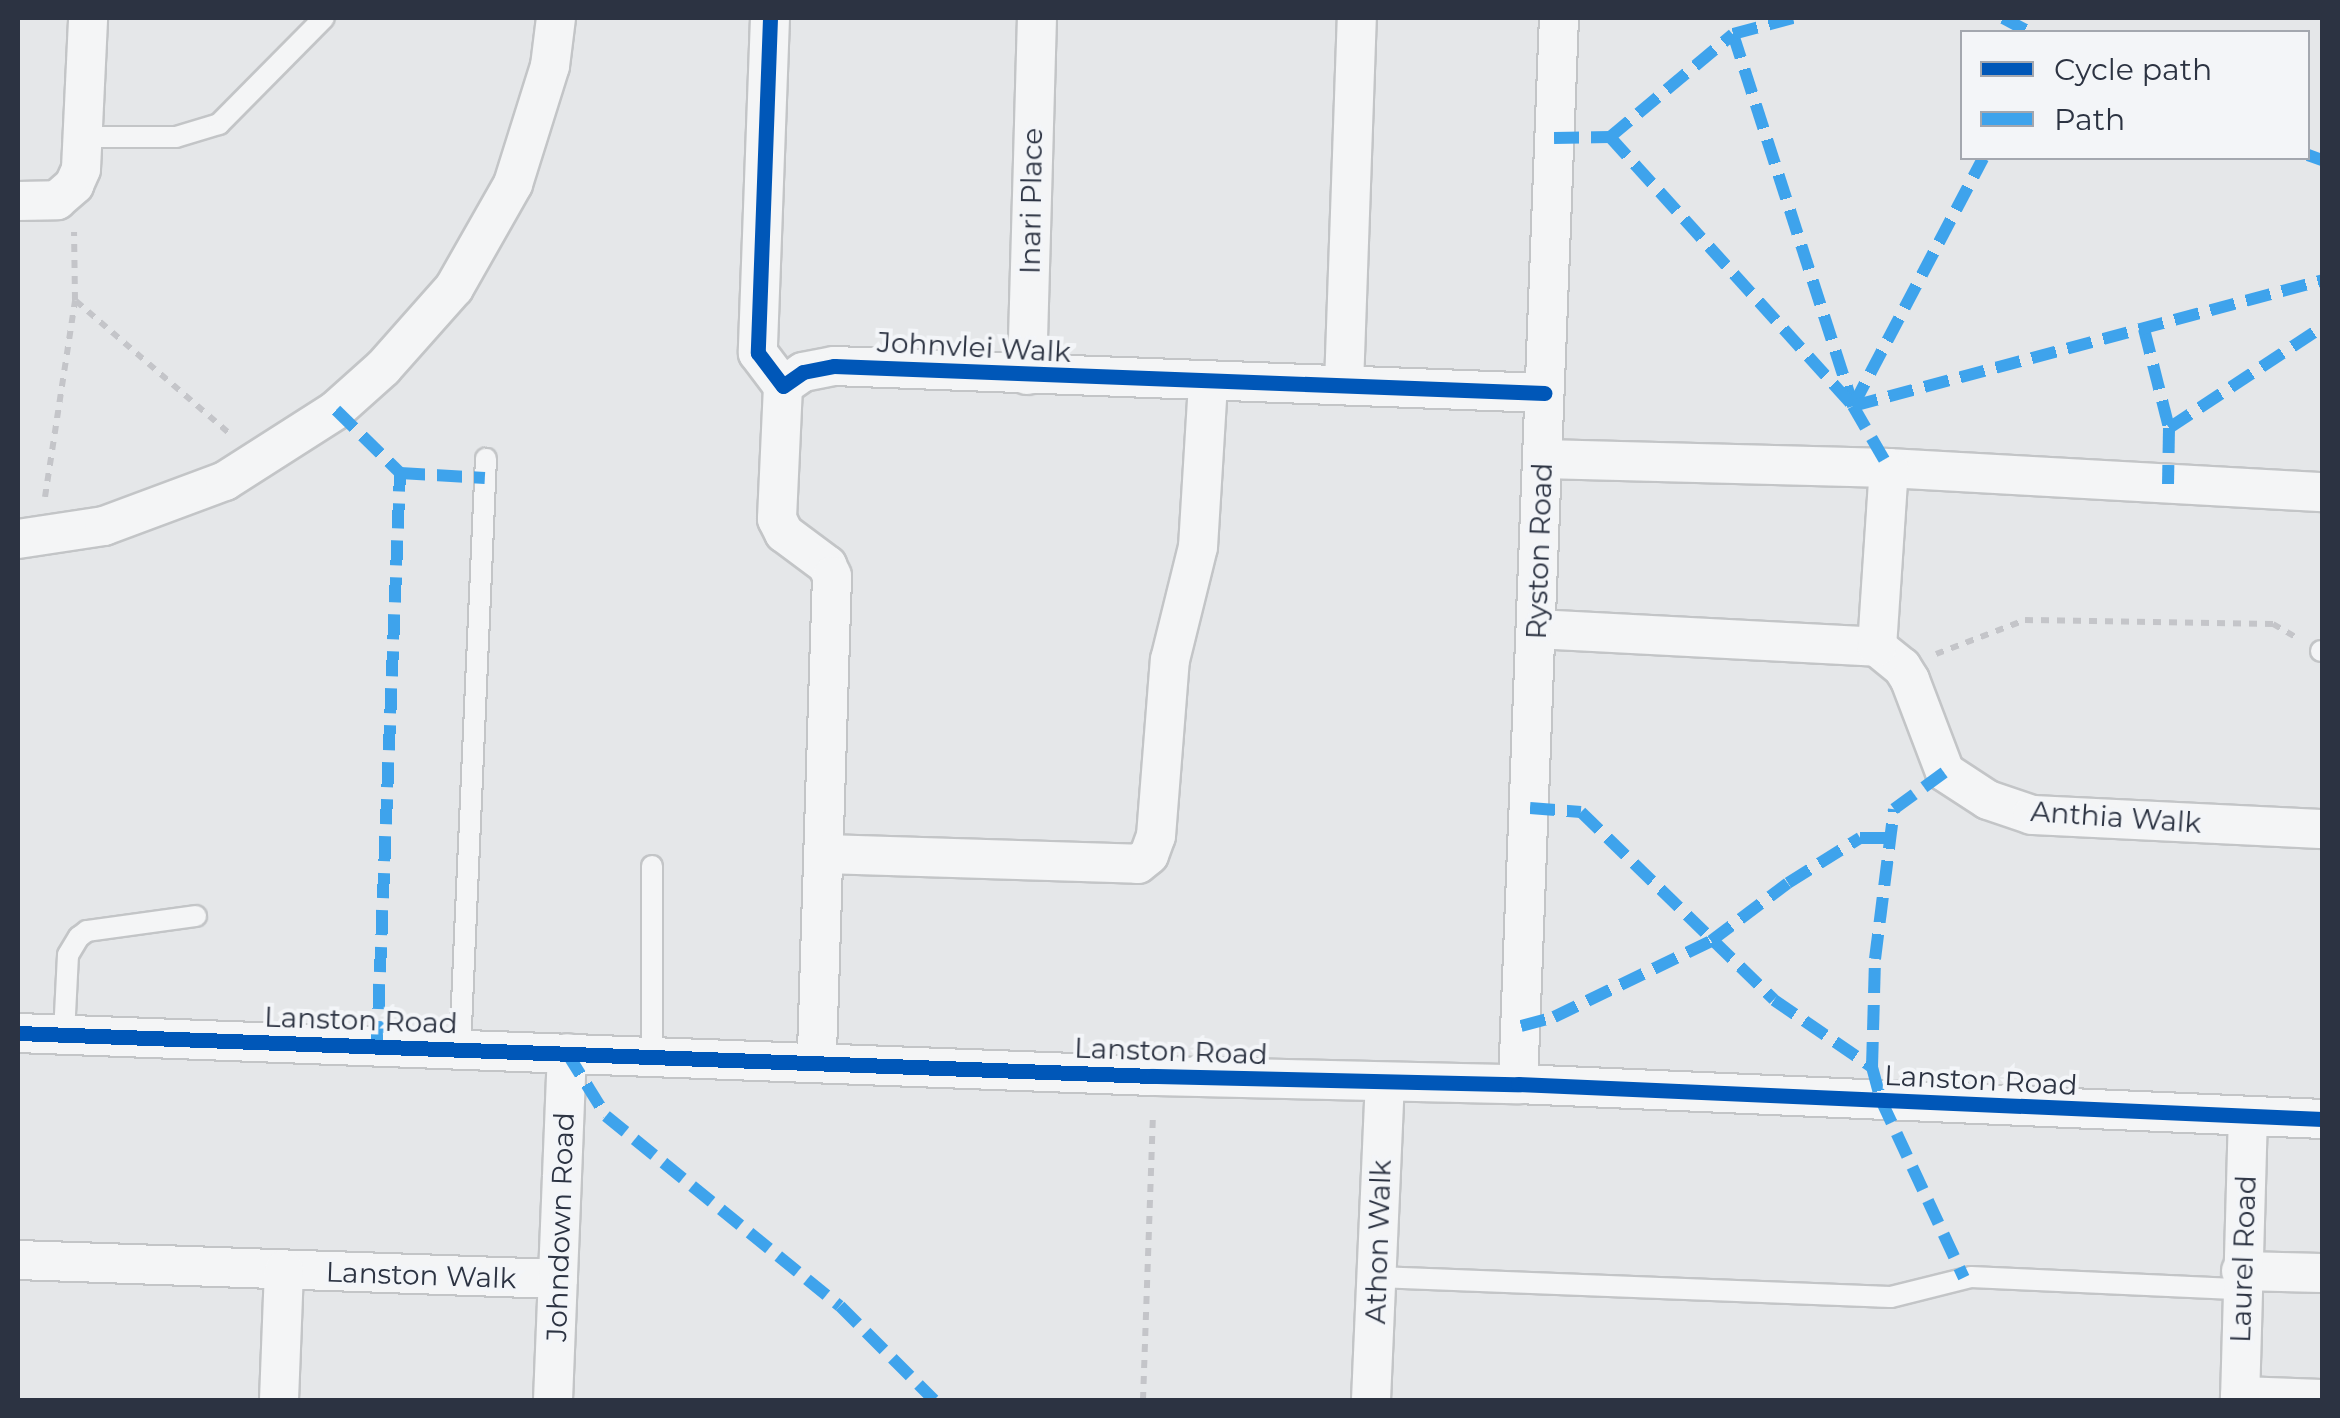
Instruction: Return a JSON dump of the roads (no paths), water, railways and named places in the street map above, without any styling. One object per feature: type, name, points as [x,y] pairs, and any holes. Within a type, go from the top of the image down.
[{"type":"street","points":[[18,201],[57,200],[66,194],[81,170],[88,18]]},
{"type":"street","points":[[30,539],[104,526],[225,481],[283,446],[383,368],[454,288],[513,184],[550,66],[556,18]]},
{"type":"street","points":[[770,18],[758,352],[783,386],[777,519],[784,533],[827,565],[832,576],[817,1062]]},
{"type":"street","points":[[1344,385],[1358,18]]},
{"type":"street","name":"Ryston Road","points":[[1518,1084],[1558,18]]},
{"type":"street","name":"Inari Place","points":[[1028,375],[1030,21]]},
{"type":"street","name":"Johnvlei Walk","points":[[783,386],[803,372],[834,366],[1544,393]]},
{"type":"street","points":[[825,854],[1138,864],[1149,855],[1156,836],[1170,660],[1198,546],[1208,383]]},
{"type":"street","points":[[1543,458],[1889,468],[2322,492]]},
{"type":"street","name":"Anthia Walk","points":[[1889,468],[1890,657],[1945,772],[1988,800],[2015,811],[2322,829]]},
{"type":"street","points":[[1536,629],[1890,657]]},
{"type":"street","name":"Lanston Road","points":[[18,1033],[1385,1084],[1518,1084],[2322,1119]]},
{"type":"street","name":"Johndown Road","points":[[553,1400],[567,1053]]},
{"type":"street","name":"Athon Walk","points":[[1371,1400],[1385,1084]]},
{"type":"street","name":"Laurel Road","points":[[2240,1398],[2240,1280],[2248,1117]]},
{"type":"street","name":"Lanston Walk","points":[[18,1260],[558,1280]]},
{"type":"street","points":[[279,1400],[284,1270]]},
{"type":"street","points":[[2240,1280],[2322,1273]]},
{"type":"street","points":[[2240,1398],[2322,1398]]},
{"type":"lane","points":[[83,138],[176,137],[219,124],[324,18]]},
{"type":"lane","points":[[460,1049],[486,459]]},
{"type":"lane","points":[[652,866],[652,1056]]},
{"type":"lane","points":[[64,1034],[68,956],[79,938],[87,931],[196,916]]},
{"type":"lane","points":[[1377,1277],[1890,1296],[1971,1278],[2240,1280]]}]
